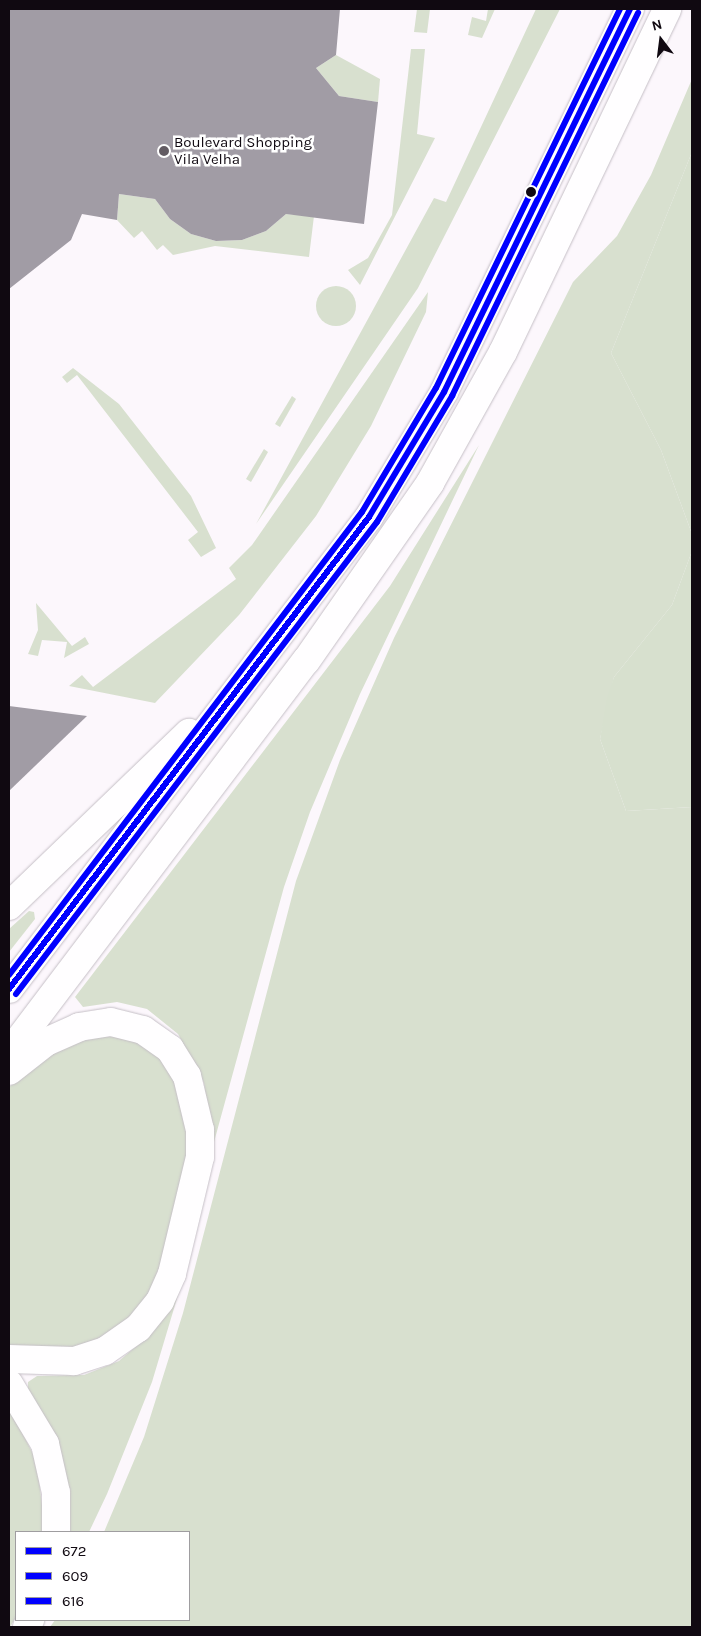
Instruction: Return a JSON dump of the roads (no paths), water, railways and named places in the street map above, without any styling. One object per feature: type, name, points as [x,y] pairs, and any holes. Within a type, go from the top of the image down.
[{"type":"main road","points":[[9,989],[252,674],[369,517],[444,392],[630,9]]},
{"type":"main road","points":[[9,1053],[306,661],[430,483],[503,352],[667,9]]},
{"type":"main road","points":[[9,906],[252,674]]},
{"type":"main road","points":[[9,1071],[46,1042],[79,1027],[111,1022],[143,1030],[170,1049],[187,1076],[200,1148],[196,1184],[172,1274],[160,1301],[138,1328],[105,1351],[74,1361],[9,1359]]},
{"type":"main road","points":[[9,1384],[45,1444],[56,1493],[56,1531]]},
{"type":"place","name":"Boulevard Shopping Vila Velha","points":[[164,151]]}]
